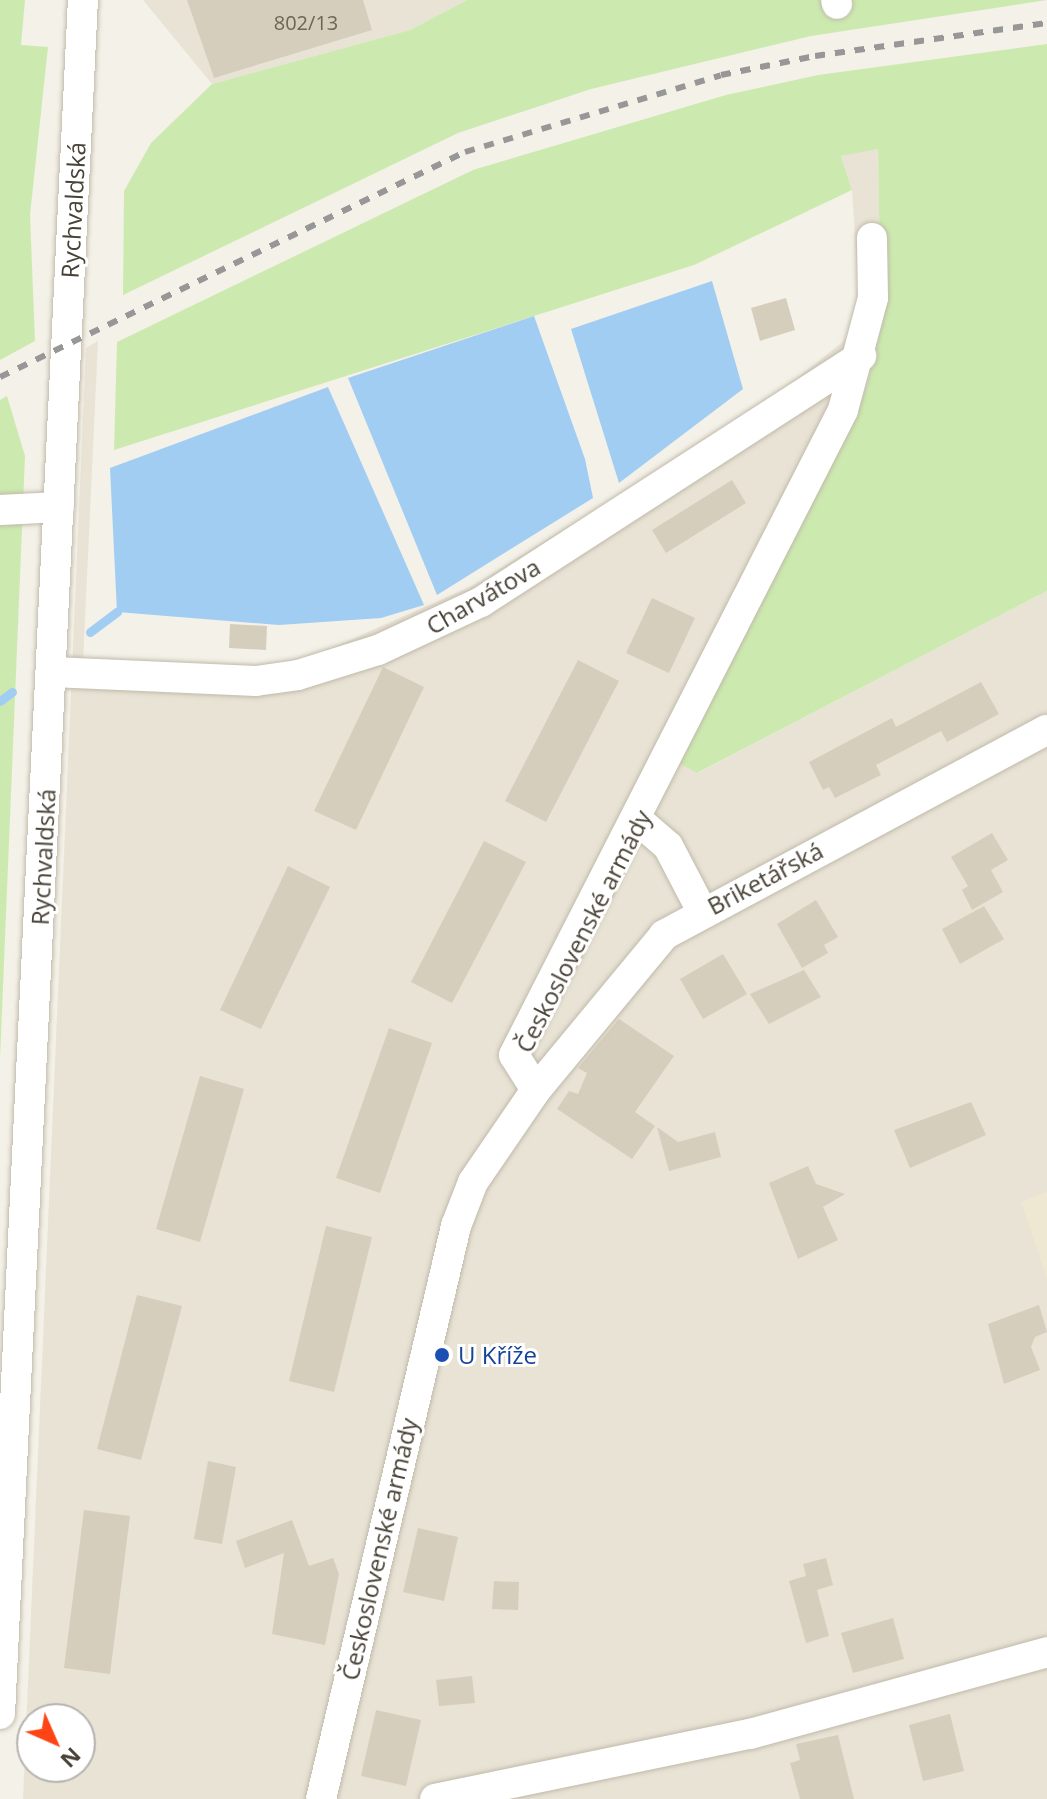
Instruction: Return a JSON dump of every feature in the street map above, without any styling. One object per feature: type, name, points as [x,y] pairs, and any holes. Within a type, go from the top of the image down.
[{"type":"street","name":"Rychvaldská","points":[[0,1714],[83,0]]},
{"type":"street","name":"Československé armády","points":[[321,1799],[456,1226],[473,1182],[536,1090],[514,1055],[639,821],[843,410],[861,356],[873,298],[872,238]]},
{"type":"street","name":"Charvátova","points":[[52,672],[256,681],[298,675],[378,650],[481,602],[861,356]]},
{"type":"street","points":[[0,510],[59,507]]},
{"type":"street","name":"Briketářská","points":[[536,1090],[637,963],[664,935],[702,911],[1047,730]]},
{"type":"street","points":[[639,821],[668,846],[702,911]]},
{"type":"street","points":[[435,1799],[750,1734],[1047,1652]]},
{"type":"shaded area","points":[[143,0],[467,0],[410,30],[212,84]]},
{"type":"shaded area","points":[[878,149],[881,328],[866,389],[680,764],[698,773],[1047,591],[1047,1799],[23,1799],[24,1783],[96,1783],[96,1703],[27,1703],[86,348],[98,341],[83,662],[287,668],[472,586],[754,412],[854,333],[859,300],[852,190],[841,155]]},
{"type":"shaded area","points":[[1047,1192],[1047,1279],[1021,1202]]},
{"type":"green space","points":[[0,0],[25,0],[21,45],[48,47],[30,215],[35,341],[0,360]]},
{"type":"green space","points":[[467,0],[1047,0],[811,36],[591,89],[458,133],[123,295],[124,191],[151,143],[212,84],[410,30]]},
{"type":"green space","points":[[1047,44],[1047,591],[697,773],[680,764],[866,389],[881,328],[878,149],[841,156],[852,190],[694,265],[114,450],[117,342],[473,170],[726,95],[818,75]]},
{"type":"green space","points":[[7,396],[25,456],[0,1059],[0,400]]},
{"type":"water","points":[[712,281],[743,389],[619,483],[571,329]]},
{"type":"water","points":[[534,316],[585,459],[593,498],[437,595],[348,378]]},
{"type":"water","points":[[328,387],[424,605],[381,618],[279,625],[117,612],[110,468]]},
{"type":"building","points":[[187,0],[363,0],[372,30],[214,78]]},
{"type":"building","points":[[786,298],[795,330],[760,341],[751,308]]},
{"type":"building","points":[[732,480],[746,503],[666,553],[652,530]]},
{"type":"building","points":[[652,598],[695,618],[669,673],[626,653]]},
{"type":"building","points":[[230,624],[267,626],[266,650],[229,648]]},
{"type":"building","points":[[578,660],[619,681],[546,822],[505,801]]},
{"type":"building","points":[[383,667],[424,687],[356,830],[314,811]]},
{"type":"building","points":[[981,682],[999,714],[947,742],[941,731],[876,765],[881,775],[835,798],[829,787],[823,790],[809,762],[892,718],[896,727]]},
{"type":"building","points":[[992,833],[1008,860],[991,870],[1003,892],[972,910],[962,890],[968,886],[951,857]]},
{"type":"building","points":[[484,841],[526,862],[452,1003],[411,982]]},
{"type":"building","points":[[288,866],[330,887],[261,1029],[220,1010]]},
{"type":"building","points":[[816,900],[838,937],[824,945],[828,953],[802,968],[777,924]]},
{"type":"building","points":[[984,906],[1004,939],[960,964],[942,929]]},
{"type":"building","points":[[723,954],[747,994],[703,1019],[680,979]]},
{"type":"building","points":[[804,970],[821,997],[769,1024],[750,994]]},
{"type":"building","points":[[619,1019],[674,1056],[635,1112],[655,1126],[632,1159],[557,1109],[569,1091],[578,1094],[587,1073],[578,1068]]},
{"type":"building","points":[[389,1028],[432,1043],[380,1193],[336,1178]]},
{"type":"building","points":[[200,1076],[244,1089],[200,1242],[156,1229]]},
{"type":"building","points":[[971,1102],[986,1135],[910,1168],[894,1130]]},
{"type":"building","points":[[657,1127],[678,1142],[715,1132],[721,1157],[669,1171]]},
{"type":"building","points":[[808,1166],[816,1184],[845,1194],[823,1207],[838,1240],[798,1259],[769,1183]]},
{"type":"building","points":[[326,1226],[372,1237],[334,1392],[289,1381]]},
{"type":"building","points":[[137,1295],[182,1306],[141,1460],[97,1449]]},
{"type":"building","points":[[1039,1305],[1047,1332],[1035,1337],[1031,1347],[1040,1370],[1004,1384],[988,1324]]},
{"type":"building","points":[[208,1461],[236,1467],[222,1544],[194,1539]]},
{"type":"building","points":[[84,1510],[130,1516],[110,1674],[64,1668]]},
{"type":"building","points":[[292,1520],[309,1566],[333,1558],[339,1574],[325,1645],[272,1634],[284,1553],[245,1568],[236,1541]]},
{"type":"building","points":[[418,1528],[458,1537],[444,1601],[403,1592]]},
{"type":"building","points":[[826,1558],[833,1585],[817,1590],[829,1636],[806,1643],[789,1581],[806,1576],[803,1564]]},
{"type":"building","points":[[494,1581],[519,1582],[518,1610],[492,1609]]},
{"type":"building","points":[[893,1618],[904,1659],[853,1673],[841,1633]]},
{"type":"building","points":[[472,1676],[475,1703],[439,1706],[436,1680]]},
{"type":"building","points":[[376,1710],[421,1720],[406,1786],[361,1776]]},
{"type":"building","points":[[950,1714],[964,1771],[923,1781],[909,1725]]},
{"type":"building","points":[[838,1735],[854,1799],[800,1799],[790,1763],[800,1760],[796,1744]]},
{"type":"waterway","points":[[90,632],[117,612]]},
{"type":"waterway","points":[[0,701],[12,692]]},
{"type":"railway","points":[[0,377],[465,152],[721,75],[815,56],[1047,23]]},
{"type":"place","name":"U Kříže","points":[[442,1355]]}]
